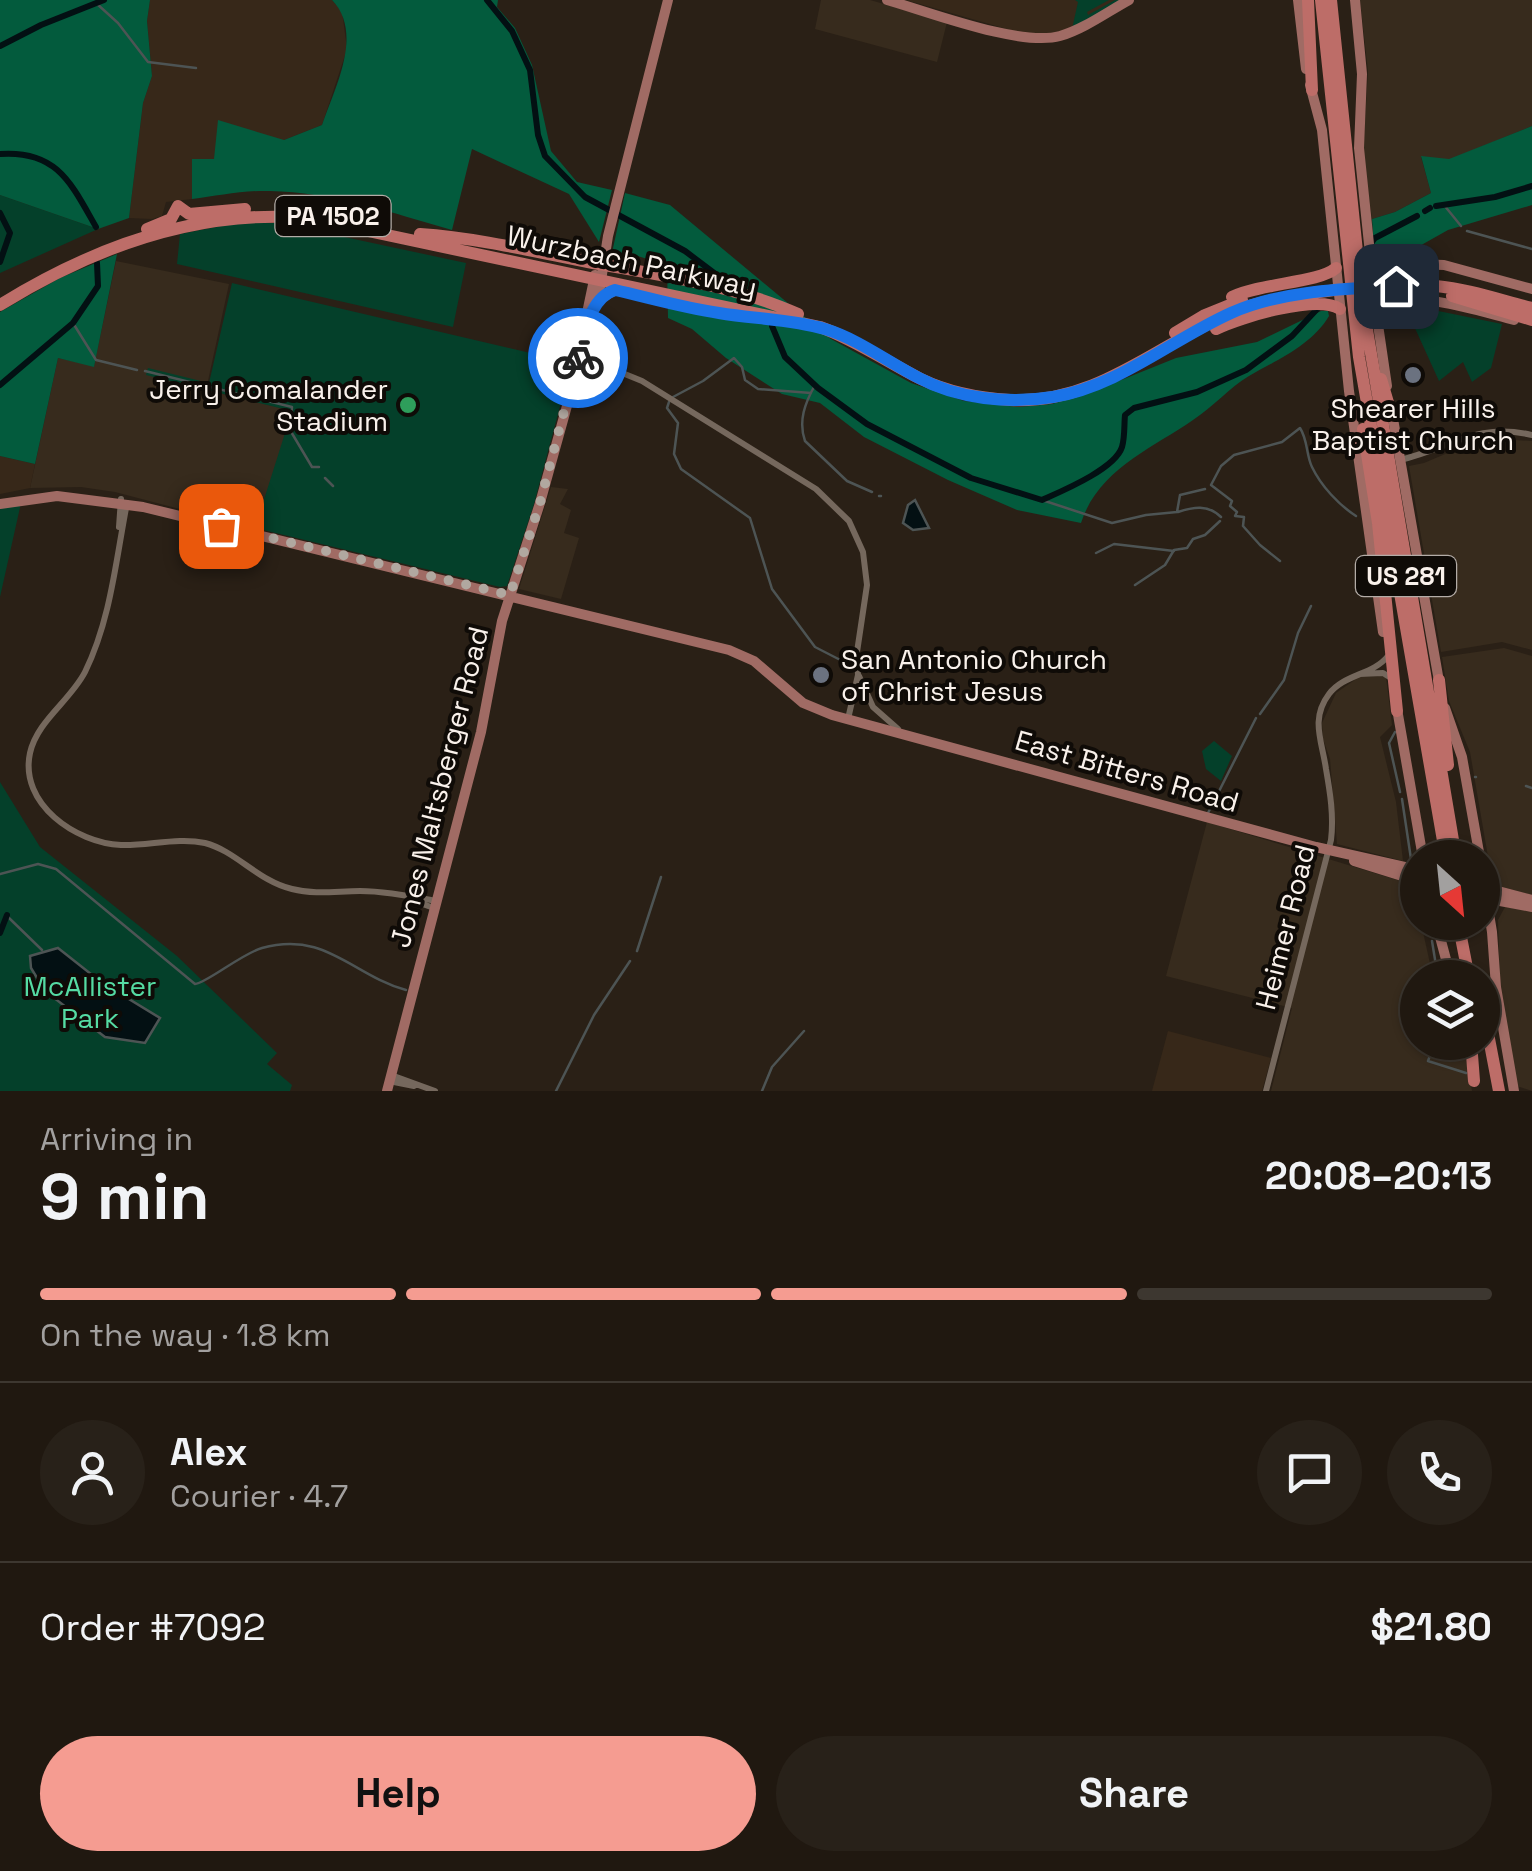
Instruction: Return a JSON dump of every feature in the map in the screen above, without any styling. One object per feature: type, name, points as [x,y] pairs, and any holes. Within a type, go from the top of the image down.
[{"type":"highway","points":[[1308,0],[1312,90]]},
{"type":"highway","name":"US 281","points":[[1321,0],[1350,235],[1449,840]]},
{"type":"highway","name":"US 281","points":[[1331,0],[1350,235]]},
{"type":"highway","name":"Wurzbach Parkway","points":[[0,296],[67,260],[146,229],[244,210],[298,210],[419,238]]},
{"type":"highway","name":"Wurzbach Parkway","points":[[0,305],[66,268],[149,236],[220,220],[308,218],[816,322],[856,334],[932,376],[962,385],[1014,392],[1090,380],[1232,312],[1266,301],[1396,286],[1467,284],[1532,300]]},
{"type":"highway","points":[[419,238],[482,241],[603,260],[774,303],[794,318]]},
{"type":"highway","points":[[419,238],[471,260],[591,291],[615,290],[715,312],[794,318]]},
{"type":"highway","points":[[591,291],[586,276],[588,268],[603,260]]},
{"type":"highway","points":[[1206,314],[1245,291],[1322,277],[1336,268]]},
{"type":"highway","points":[[1419,288],[1532,322]]},
{"type":"highway","name":"Wurzbach Parkway","points":[[816,322],[923,380],[975,396],[1012,400],[1070,393],[1118,376],[1182,337],[1206,314],[1280,289],[1453,289],[1532,308]]},
{"type":"highway","points":[[1362,292],[1392,416]]},
{"type":"highway","name":"US 281","points":[[1362,292],[1359,357],[1426,748],[1448,840]]},
{"type":"highway","points":[[1182,337],[1258,314],[1328,304],[1340,310]]},
{"type":"highway","points":[[1359,357],[1362,422],[1397,711]]},
{"type":"highway","points":[[1364,487],[1390,586],[1409,694],[1420,740],[1426,748]]},
{"type":"highway","points":[[1438,680],[1451,840]]},
{"type":"highway","points":[[1473,1060],[1475,1086]]},
{"type":"highway","points":[[1485,1060],[1491,1091]]},
{"type":"highway","points":[[1494,1060],[1501,1091]]},
{"type":"main road","name":"Jones Maltsberger Road","points":[[389,1082],[481,732],[502,621],[540,503],[668,0]]},
{"type":"main road","points":[[886,0],[1038,39],[1071,32],[1129,0]]},
{"type":"main road","points":[[1298,0],[1305,60],[1322,130],[1348,391],[1364,487],[1370,556],[1416,840]]},
{"type":"main road","points":[[1356,0],[1362,74],[1358,136],[1370,256],[1362,292],[1376,311],[1438,680],[1464,762],[1477,840]]},
{"type":"main road","points":[[1370,256],[1382,263],[1444,265],[1532,288]]},
{"type":"main road","points":[[1410,262],[1394,271],[1392,286],[1400,296],[1419,288]]},
{"type":"main road","name":"Wurzbach Parkway","points":[[1376,311],[1419,288]]},
{"type":"main road","points":[[1,500],[72,490],[510,595]]},
{"type":"main road","name":"East Bitters Road","points":[[510,595],[552,606],[564,604],[736,646],[813,707],[1316,847],[1400,874]]},
{"type":"main road","name":"East Bitters Road","points":[[1328,851],[1400,858]]},
{"type":"main road","points":[[1500,898],[1532,903]]},
{"type":"main road","points":[[1500,899],[1532,903]]},
{"type":"main road","points":[[1500,906],[1510,902]]},
{"type":"main road","points":[[1493,940],[1496,988],[1514,1091]]},
{"type":"street","points":[[578,360],[642,381],[816,489],[842,512],[858,536],[867,585],[857,652],[858,675],[848,719]]},
{"type":"street","points":[[1400,460],[1478,432],[1504,430],[1532,435]]},
{"type":"street","points":[[124,502],[101,637],[78,683],[41,729],[30,752],[30,782],[41,803],[65,824],[104,842],[204,843],[262,878],[289,889],[312,893],[362,891],[435,905]]},
{"type":"street","name":"Heimer Road","points":[[1266,1091],[1328,851],[1332,815],[1318,722],[1322,705],[1333,689],[1388,656]]},
{"type":"street","points":[[1359,674],[1384,673],[1392,681]]},
{"type":"street","points":[[858,675],[881,716],[899,730],[925,740]]},
{"type":"street","points":[[389,1082],[435,1091]]},
{"type":"shaded area","points":[[150,0],[332,0],[342,11],[347,49],[322,125],[214,159],[192,159],[192,199],[166,202],[162,216],[129,218],[143,103],[152,76],[147,21]]},
{"type":"shaded area","points":[[821,0],[870,0],[947,22],[937,62],[815,29]]},
{"type":"shaded area","points":[[906,0],[1122,0],[1062,32],[1028,35]]},
{"type":"shaded area","points":[[1360,0],[1532,0],[1532,126],[1449,160],[1421,157],[1431,193],[1372,219],[1363,155],[1368,71]]},
{"type":"shaded area","points":[[116,261],[229,284],[206,390],[293,411],[256,529],[115,492],[81,487],[30,488],[58,358],[94,366]]},
{"type":"shaded area","points":[[1483,438],[1532,441],[1532,650],[1502,642],[1441,652],[1409,466]]},
{"type":"shaded area","points":[[0,456],[35,464],[30,488],[0,494]]},
{"type":"shaded area","points":[[551,487],[568,489],[560,504],[571,510],[564,533],[579,538],[561,599],[519,589]]},
{"type":"shaded area","points":[[915,500],[929,528],[913,530],[903,523],[908,505]]},
{"type":"shaded area","points":[[1504,648],[1532,656],[1532,895],[1500,885],[1500,840],[1485,840],[1470,752],[1449,701],[1442,657]]},
{"type":"shaded area","points":[[1359,677],[1386,677],[1392,725],[1380,737],[1396,802],[1400,860],[1337,844],[1330,759],[1322,723],[1336,693]]},
{"type":"shaded area","points":[[1207,822],[1400,881],[1400,940],[1425,940],[1429,960],[1400,960],[1400,1060],[1466,1060],[1472,1091],[1271,1091],[1292,1008],[1166,976]]},
{"type":"shaded area","points":[[1505,907],[1532,911],[1532,1091],[1517,1086],[1500,989],[1500,916]]},
{"type":"shaded area","points":[[58,948],[101,982],[160,1018],[145,1043],[105,1037],[45,991],[31,968],[30,956]]},
{"type":"shaded area","points":[[1168,1031],[1271,1058],[1262,1091],[1152,1091]]},
{"type":"green space","points":[[0,0],[150,0],[147,21],[152,76],[143,103],[129,218],[98,229],[0,195]]},
{"type":"green space","points":[[332,0],[498,0],[497,7],[515,28],[532,65],[551,151],[577,182],[612,190],[599,242],[569,194],[472,149],[452,230],[362,204],[293,192],[250,191],[192,199],[192,159],[214,159],[218,120],[284,140],[322,125],[346,44],[346,28]]},
{"type":"green space","points":[[1075,0],[1109,0],[1087,12],[1088,15],[1122,0],[1072,29],[1078,2]]},
{"type":"green space","points":[[1532,126],[1532,205],[1448,230],[1400,257],[1386,257],[1374,245],[1372,219],[1431,193],[1421,156],[1449,159]]},
{"type":"green space","points":[[625,193],[670,205],[831,339],[911,383],[964,401],[1019,407],[1052,404],[1176,358],[1257,342],[1321,311],[1328,311],[1329,316],[1304,344],[1242,381],[1200,415],[1128,462],[1100,489],[1081,523],[1017,510],[948,480],[864,437],[820,403],[782,394],[726,358],[692,329],[668,318],[667,265],[631,254],[614,258]]},
{"type":"green space","points":[[0,195],[98,229],[0,273]]},
{"type":"green space","points":[[237,223],[279,223],[466,263],[453,327],[177,264],[180,234]]},
{"type":"green space","points":[[117,254],[94,367],[58,358],[35,464],[0,456],[0,312],[60,278]]},
{"type":"green space","points":[[232,283],[569,362],[534,504],[507,586],[255,528],[292,411],[146,375],[148,368],[209,383]]},
{"type":"green space","points":[[1404,304],[1502,324],[1491,368],[1472,382],[1463,362],[1439,381]]},
{"type":"green space","points":[[21,503],[0,597],[0,508]]},
{"type":"green space","points":[[1214,741],[1232,756],[1221,781],[1206,769],[1202,751]]},
{"type":"green space","name":"McAllister Park","points":[[0,782],[40,847],[177,956],[277,1053],[267,1064],[292,1085],[290,1091],[0,1091]]},
{"type":"waterway","points":[[0,46],[104,0]]},
{"type":"waterway","points":[[487,0],[512,31],[530,70],[538,135],[545,156],[585,197],[685,251],[734,288]]},
{"type":"waterway","points":[[96,3],[118,23],[148,62],[196,68]]},
{"type":"waterway","points":[[0,154],[36,158],[60,172],[96,227]]},
{"type":"waterway","points":[[1436,206],[1495,197],[1532,186]]},
{"type":"waterway","points":[[1444,205],[1461,226]]},
{"type":"waterway","points":[[1425,211],[1430,208]]},
{"type":"waterway","points":[[0,213],[10,233],[0,262]]},
{"type":"waterway","points":[[1359,259],[1375,238],[1417,216]]},
{"type":"waterway","points":[[1467,231],[1532,249]]},
{"type":"waterway","points":[[0,385],[73,323],[98,286],[97,263]]},
{"type":"waterway","points":[[772,326],[785,357],[818,388],[867,424],[971,478],[1042,500],[1109,463],[1122,447],[1125,415],[1134,408],[1197,392],[1246,370],[1292,336],[1319,307]]},
{"type":"waterway","points":[[73,323],[96,360],[137,370]]},
{"type":"waterway","points":[[673,397],[734,358],[742,367],[745,380],[758,389],[811,393]]},
{"type":"waterway","points":[[145,371],[292,407],[290,430],[312,467],[319,467]]},
{"type":"waterway","points":[[815,385],[804,412],[805,441],[847,481],[872,492]]},
{"type":"waterway","points":[[669,402],[667,408],[678,423],[674,454],[681,469],[750,518],[772,589],[815,647],[854,667]]},
{"type":"waterway","points":[[1280,561],[1243,526],[1244,517],[1235,516],[1232,501],[1211,485],[1221,466],[1234,455],[1282,442],[1300,428],[1316,474],[1356,516]]},
{"type":"waterway","points":[[325,478],[333,486]]},
{"type":"waterway","points":[[1042,500],[1112,523],[1177,512],[1180,495],[1205,489]]},
{"type":"waterway","points":[[1178,512],[1200,508],[1221,517]]},
{"type":"waterway","points":[[1135,585],[1165,565],[1174,550],[1187,548],[1193,539],[1205,535],[1220,521]]},
{"type":"waterway","points":[[1096,553],[1114,544],[1174,551]]},
{"type":"waterway","points":[[1260,714],[1284,680],[1311,606]]},
{"type":"waterway","points":[[1208,813],[1256,718]]},
{"type":"waterway","points":[[1395,732],[1389,743],[1400,792]]},
{"type":"waterway","points":[[1526,786],[1532,788]]},
{"type":"waterway","points":[[1402,799],[1408,840]]},
{"type":"waterway","points":[[0,874],[38,864],[56,869],[195,984],[254,951],[284,944],[321,949],[406,990]]},
{"type":"waterway","points":[[637,951],[661,877]]},
{"type":"waterway","points":[[0,933],[7,915]]},
{"type":"waterway","points":[[8,917],[42,950]]},
{"type":"waterway","points":[[1432,941],[1435,960]]},
{"type":"waterway","points":[[556,1091],[594,1015],[630,961]]},
{"type":"waterway","points":[[762,1091],[772,1067],[804,1031]]},
{"type":"waterway","points":[[1428,1060],[1466,1073]]},
{"type":"way so far","points":[[221,526],[510,595],[540,503],[578,358]]},
{"type":"place","name":"Shearer Hills Baptist Church","points":[[1413,375]]},
{"type":"place","name":"Jerry Comalander Stadium","points":[[408,405]]},
{"type":"place","name":"San Antonio Church of Christ Jesus","points":[[821,675]]},
{"type":"route","points":[[578,358],[596,302],[615,290],[715,312],[820,328],[840,334],[923,380],[975,396],[1032,400],[1070,393],[1118,376],[1223,316],[1256,303],[1396,286]]}]
